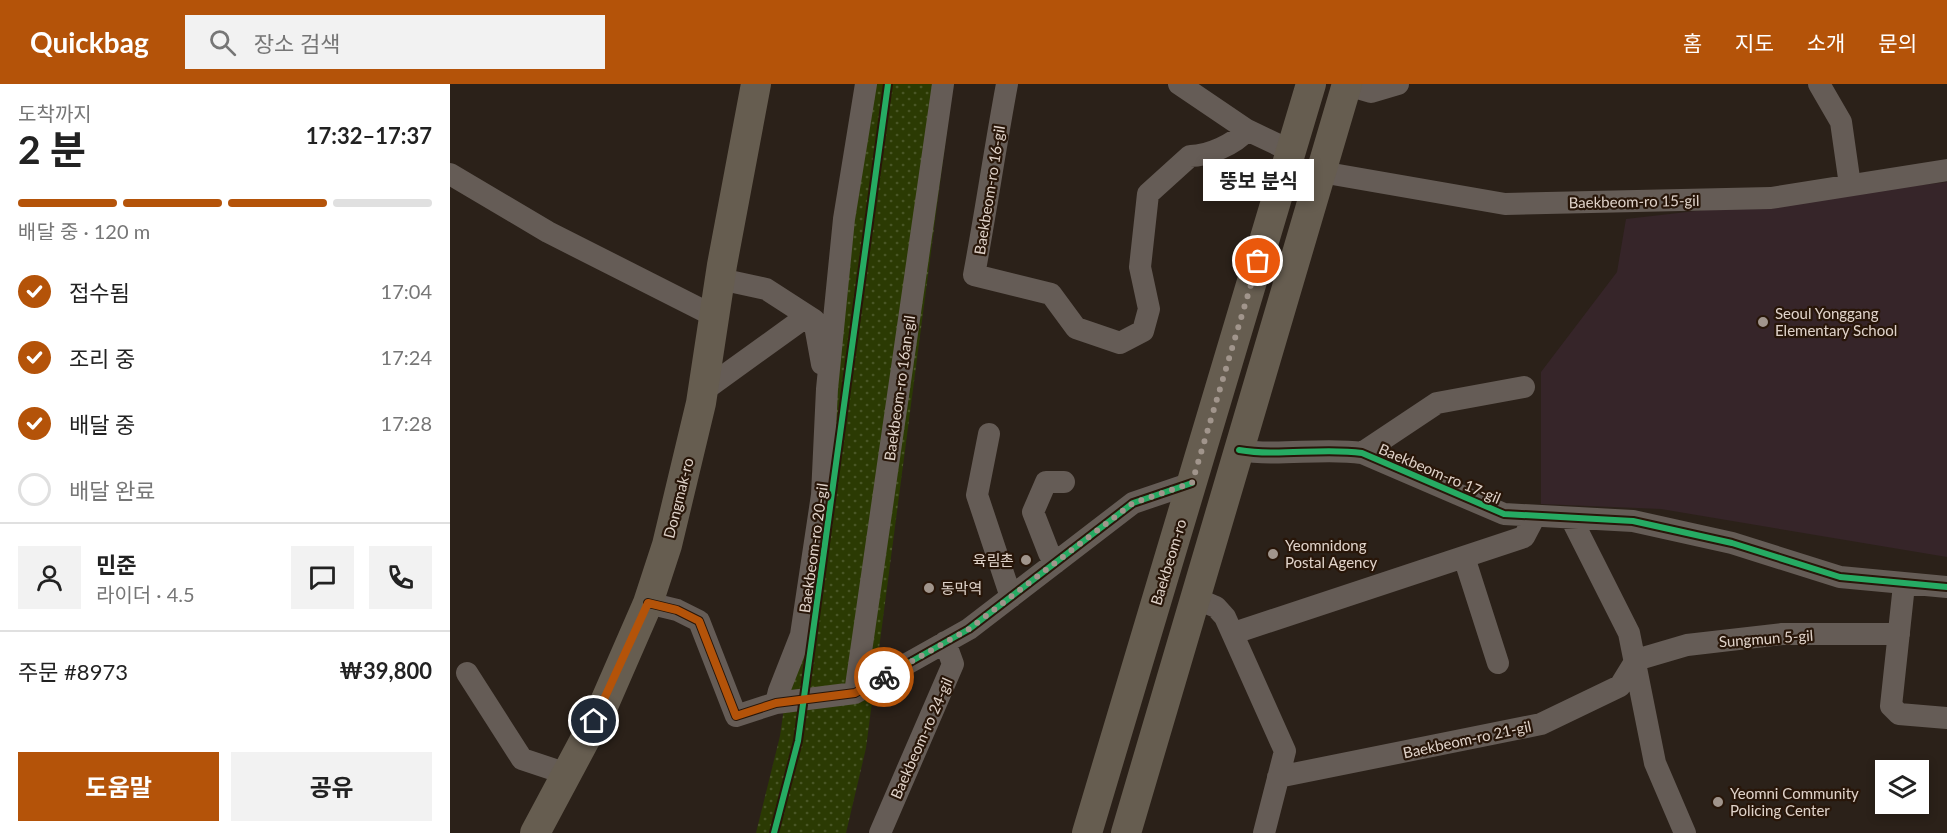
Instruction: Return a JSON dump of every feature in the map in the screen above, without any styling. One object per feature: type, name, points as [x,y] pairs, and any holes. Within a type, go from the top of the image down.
[{"type":"main road","name":"Dongmak-ro","points":[[535,833],[604,704],[648,603],[667,544],[703,391],[720,279],[756,84]]},
{"type":"main road","name":"Baekbeom-ro","points":[[1087,833],[1311,84]]},
{"type":"main road","points":[[1126,833],[1347,84]]},
{"type":"street","points":[[827,389],[844,219],[866,84]]},
{"type":"street","name":"Baekbeom-ro 16an-gil","points":[[855,693],[943,84]]},
{"type":"street","name":"Baekbeom-ro 16-gil","points":[[1007,84],[989,174],[988,200],[974,275],[1051,294],[1076,328],[1120,343],[1143,332],[1149,309],[1140,267],[1148,194],[1190,156],[1201,156],[1241,137],[1247,130]]},
{"type":"street","points":[[1179,84],[1247,130],[1291,151]]},
{"type":"street","points":[[1347,84],[1371,92],[1398,84]]},
{"type":"street","points":[[1819,84],[1841,122],[1850,185]]},
{"type":"street","name":"Baekbeom-ro 15-gil","points":[[1321,172],[1505,204],[1771,198],[1947,170]]},
{"type":"street","points":[[450,174],[549,232],[714,316]]},
{"type":"street","points":[[720,279],[766,289],[814,320],[827,389]]},
{"type":"street","points":[[703,391],[807,316]]},
{"type":"street","name":"Baekbeom-ro 17-gil","points":[[1362,453],[1437,403],[1524,387]]},
{"type":"street","name":"Baekbeom-ro 20-gil","points":[[776,703],[801,635],[822,495],[827,389]]},
{"type":"street","points":[[989,434],[977,495],[1011,597]]},
{"type":"street","name":"Baekbeom-ro 17-gil","points":[[1239,450],[1257,453],[1339,449],[1362,453],[1504,514],[1633,521],[1732,543],[1840,578],[1947,587]]},
{"type":"street","points":[[1055,563],[1033,512],[1046,482],[1064,482]]},
{"type":"street","points":[[648,603],[677,610],[699,621],[736,716],[776,703],[855,693],[969,629],[1133,503],[1192,483]]},
{"type":"street","points":[[1234,633],[1524,537],[1535,516]]},
{"type":"street","points":[[1571,518],[1629,633],[1655,763],[1685,833]]},
{"type":"street","points":[[1464,557],[1498,663]]},
{"type":"street","points":[[1904,585],[1891,706],[1899,714],[1947,718]]},
{"type":"street","points":[[1195,598],[1216,607],[1234,633],[1285,751],[1264,833]]},
{"type":"street","name":"Sungmun 5-gil","points":[[1636,660],[1687,645],[1782,634],[1899,634]]},
{"type":"street","name":"Baekbeom-ro 24-gil","points":[[880,833],[953,664],[945,642]]},
{"type":"street","name":"Baekbeom-ro 21-gil","points":[[1278,777],[1540,724],[1620,686],[1636,660]]},
{"type":"street","points":[[467,673],[522,759],[567,774]]},
{"type":"shaded area","name":"Seoul Yonggang Elementary School","points":[[1947,182],[1947,557],[1661,509],[1541,504],[1541,372],[1617,272],[1626,219]]},
{"type":"green space","points":[[873,84],[953,84],[866,748],[846,833],[756,833],[780,736]]},
{"type":"cycle path","points":[[774,833],[798,741],[888,84]]},
{"type":"cycle path","points":[[1239,450],[1270,453],[1331,451],[1362,453],[1504,514],[1633,521],[1732,543],[1840,577],[1947,587]]},
{"type":"cycle path","points":[[648,603],[677,610],[699,621],[736,716],[776,703],[855,693],[969,629],[1133,503],[1192,483]]},
{"type":"way so far","points":[[884,677],[969,629],[1133,503],[1192,483],[1258,261]]},
{"type":"place","name":"뚱보 분식","points":[[1258,261]]},
{"type":"place","name":"Seoul Yonggang Elementary School","points":[[1763,322]]},
{"type":"place","name":"Yeomnidong Postal Agency","points":[[1273,554]]},
{"type":"place","name":"육림촌","points":[[1026,560]]},
{"type":"place","name":"동막역","points":[[929,588]]},
{"type":"place","name":"Yeomni Community Policing Center","points":[[1718,802]]},
{"type":"route","points":[[594,721],[604,704],[648,603],[677,610],[699,621],[736,716],[776,703],[855,693],[884,677]]}]
